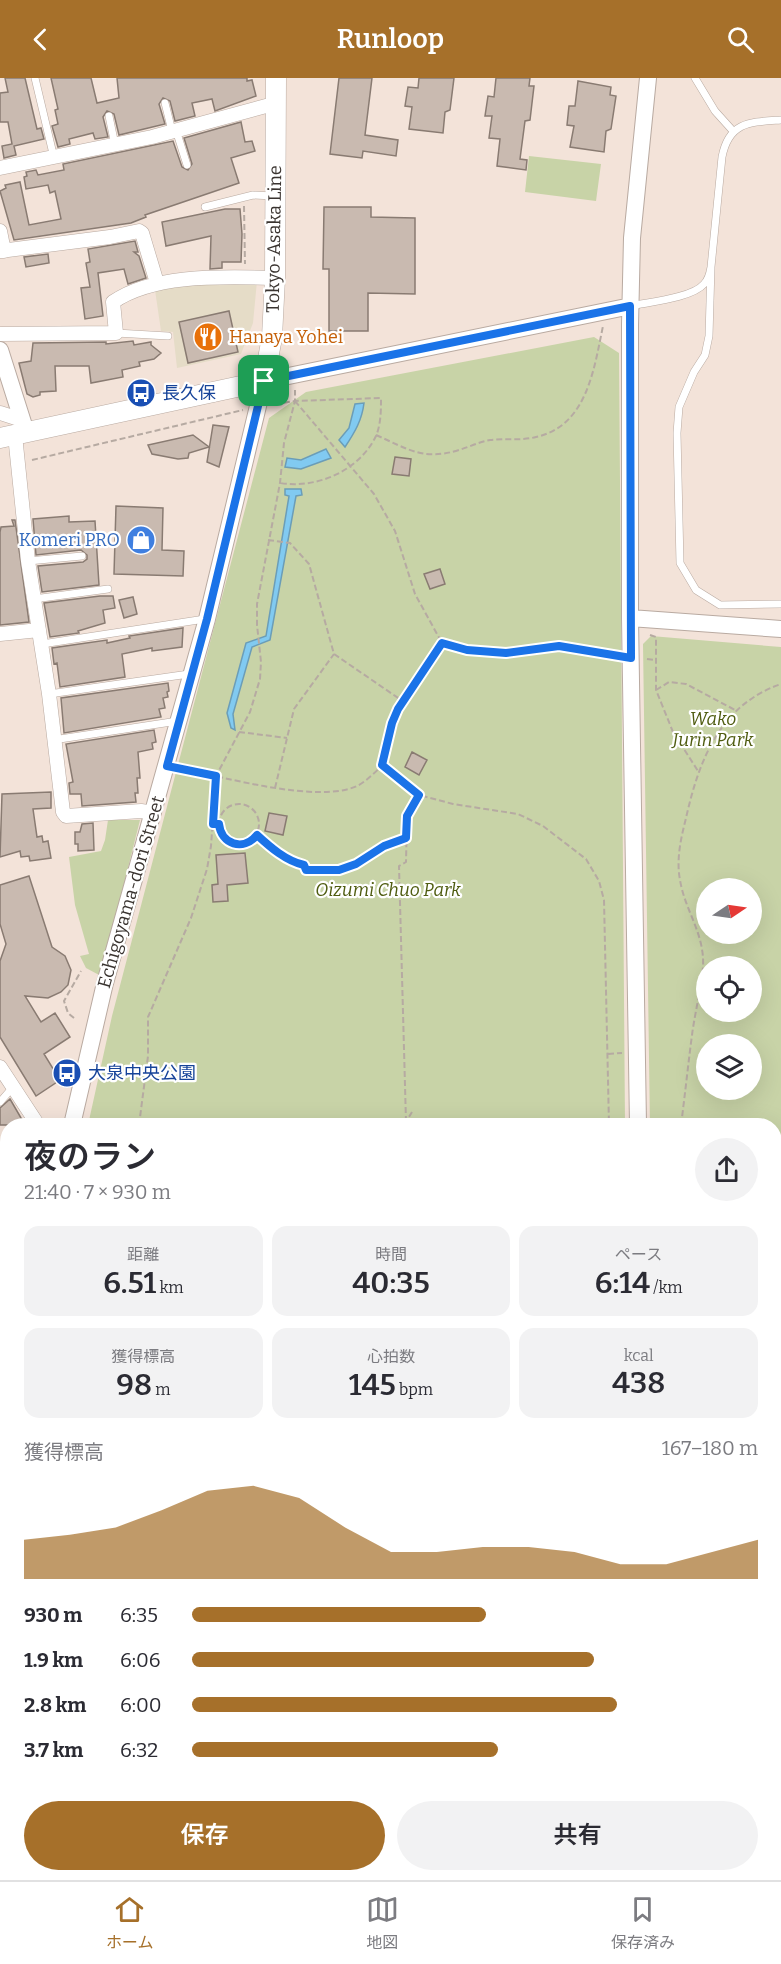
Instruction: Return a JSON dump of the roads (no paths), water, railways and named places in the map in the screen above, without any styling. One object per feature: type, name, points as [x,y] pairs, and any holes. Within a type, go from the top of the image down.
[{"type":"main road","name":"Tokyo-Asaka Line","points":[[264,381],[272,337],[276,78]]},
{"type":"main road","points":[[16,431],[264,381]]},
{"type":"street","points":[[638,1118],[630,618],[630,306],[632,238],[648,78]]},
{"type":"street","points":[[0,167],[115,145],[277,103]]},
{"type":"street","points":[[0,231],[2,251],[139,231],[142,233],[157,283]]},
{"type":"street","points":[[0,334],[116,333],[112,304],[114,300],[157,283],[274,278]]},
{"type":"street","points":[[264,381],[630,306]]},
{"type":"street","points":[[0,350],[16,431],[28,561],[49,694],[64,815],[141,811],[154,813]]},
{"type":"street","name":"Echigoyama-dori Street","points":[[74,1118],[105,983],[193,674],[264,381]]},
{"type":"street","points":[[0,413],[16,431]]},
{"type":"street","points":[[630,618],[781,629]]},
{"type":"street","points":[[0,634],[40,637]]},
{"type":"street","points":[[0,1067],[33,1118]]},
{"type":"lane","points":[[35,78],[54,158]]},
{"type":"lane","points":[[695,78],[715,111],[733,132]]},
{"type":"lane","points":[[165,103],[187,165]]},
{"type":"lane","points":[[109,116],[115,145]]},
{"type":"lane","points":[[781,120],[745,124],[733,132],[726,142],[722,157],[711,267],[709,336],[705,355],[694,372],[679,407],[677,433],[680,563],[696,590],[720,605],[739,607],[781,604]]},
{"type":"lane","points":[[205,207],[244,197],[275,196]]},
{"type":"lane","points":[[630,306],[693,291],[703,286],[709,278],[711,267]]},
{"type":"lane","points":[[116,333],[168,336]]},
{"type":"lane","points":[[28,561],[82,556]]},
{"type":"lane","points":[[34,599],[108,589]]},
{"type":"lane","points":[[40,637],[207,619]]},
{"type":"lane","points":[[49,694],[193,674]]},
{"type":"lane","points":[[53,740],[180,721]]},
{"type":"lane","points":[[0,1102],[13,1087]]},
{"type":"water","points":[[364,403],[358,426],[345,447],[339,440],[349,428],[355,404]]},
{"type":"water","points":[[326,449],[331,458],[301,469],[285,467],[287,458],[301,460]]},
{"type":"water","points":[[285,489],[301,489],[302,495],[296,496],[270,640],[252,647],[233,714],[235,730],[231,728],[227,713],[246,643],[266,636],[289,496],[285,495]]},
{"type":"place","name":"Hanaya Yohei","points":[[208,337]]},
{"type":"place","name":"長久保","points":[[141,393]]},
{"type":"place","name":"Komeri PRO","points":[[141,540]]},
{"type":"place","name":"大泉中央公園","points":[[67,1073]]},
{"type":"park label","name":"Wako Jurin Park","points":[[713,729]]},
{"type":"park label","name":"Oizumi Chuo Park","points":[[388,890]]}]
